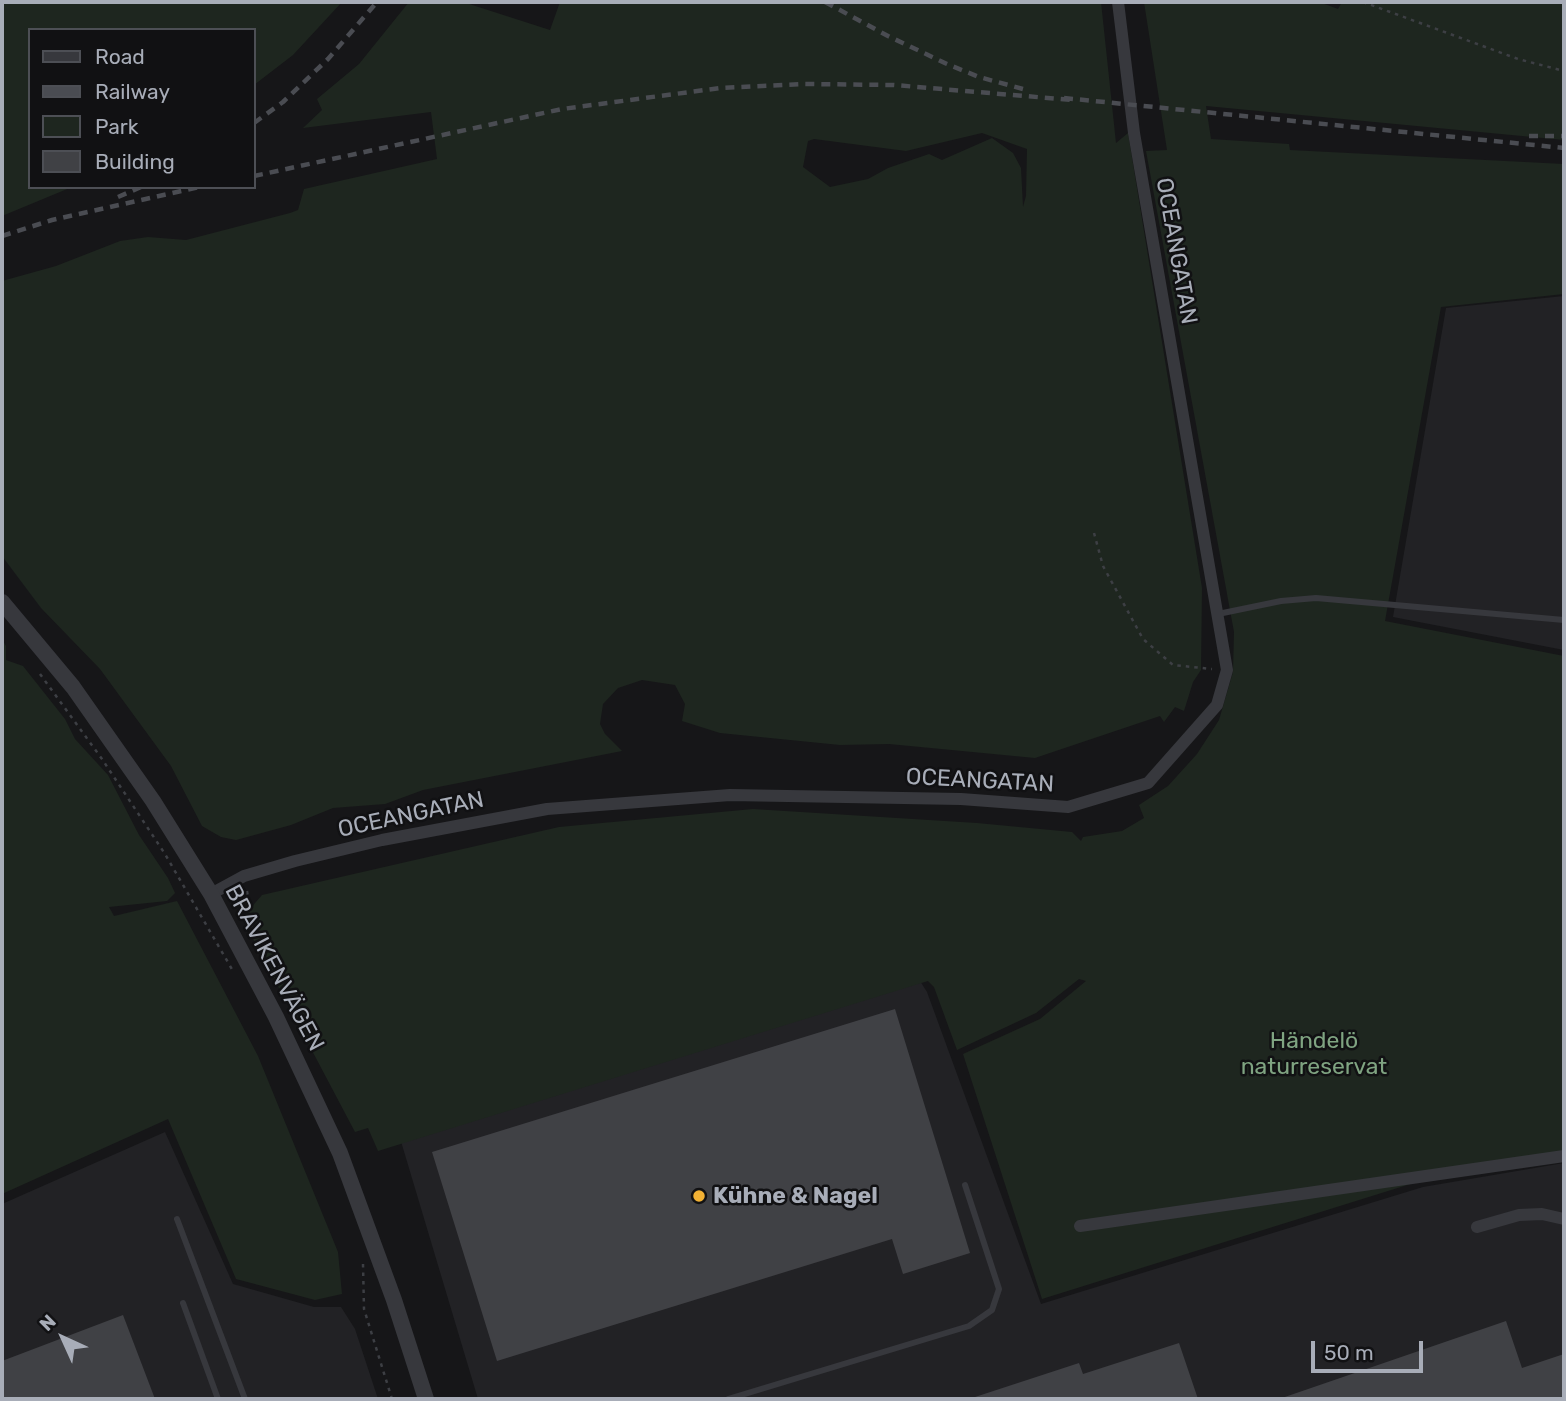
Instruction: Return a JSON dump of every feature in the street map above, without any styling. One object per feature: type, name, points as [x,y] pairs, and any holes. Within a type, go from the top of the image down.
[{"type":"street","name":"OCEANGATAN","points":[[211,894],[244,877],[382,840],[547,809],[730,795],[961,799],[1068,807],[1148,783],[1217,705],[1227,670],[1134,133],[1118,2]]},
{"type":"street","name":"BRAVIKENVÄGEN","points":[[2,602],[101,724],[211,894],[276,1017],[340,1153],[426,1399]]},
{"type":"street","points":[[1080,1226],[1564,1156]]},
{"type":"street","points":[[1477,1227],[1519,1215],[1542,1214],[1564,1219]]},
{"type":"lane","points":[[1218,614],[1281,601],[1316,598],[1564,620]]},
{"type":"lane","points":[[727,1399],[969,1326],[992,1310],[999,1289],[965,1185]]},
{"type":"lane","points":[[177,1219],[245,1399]]},
{"type":"lane","points":[[183,1303],[218,1399]]},
{"type":"path","points":[[1363,2],[1518,59],[1564,71]]},
{"type":"path","points":[[1094,533],[1103,566],[1143,639],[1173,664],[1227,670]]},
{"type":"path","points":[[40,673],[102,758],[166,854],[234,973]]},
{"type":"path","points":[[221,951],[250,934],[253,927],[244,877]]},
{"type":"path","points":[[361,1254],[364,1309],[392,1399]]},
{"type":"shaded area","points":[[1564,296],[1564,650],[1393,617],[1446,308]]},
{"type":"shaded area","points":[[908,962],[927,992],[1041,1304],[1423,1187],[1564,1163],[1564,1399],[478,1399],[397,1128]]},
{"type":"shaded area","points":[[165,1132],[233,1284],[314,1307],[341,1307],[355,1329],[378,1399],[2,1399],[2,1204]]},
{"type":"green space","points":[[2,2],[342,2],[293,55],[256,83],[256,28],[28,28],[28,189],[67,189],[2,216]]},
{"type":"green space","points":[[409,2],[463,2],[550,30],[560,2],[1101,2],[1116,143],[1128,133],[1202,588],[1201,670],[1193,682],[1184,711],[1175,707],[1164,722],[1160,716],[1035,758],[889,744],[840,745],[720,733],[682,721],[685,704],[675,685],[642,680],[618,688],[603,704],[600,724],[605,734],[622,751],[423,790],[385,804],[333,808],[291,825],[236,840],[221,837],[202,826],[171,766],[100,669],[41,608],[2,556],[2,281],[56,266],[120,241],[148,237],[186,240],[290,213],[298,210],[304,189],[437,159],[431,112],[303,128],[322,110],[317,99],[359,64]],"holes":[[[982,133],[1027,149],[1026,196],[1023,207],[1021,168],[1013,153],[992,138],[942,160],[929,154],[888,168],[868,179],[830,187],[803,167],[808,141],[814,139],[906,151]]]},
{"type":"green space","name":"Händelö naturreservat","points":[[1144,2],[1319,2],[1338,9],[1342,2],[1564,2],[1564,140],[1206,106],[1211,139],[1289,144],[1290,150],[1564,164],[1564,294],[1441,307],[1385,621],[1564,656],[1564,1159],[1420,1181],[1042,1299],[963,1054],[1040,1019],[1086,981],[1079,979],[1036,1013],[957,1050],[934,987],[928,981],[378,1151],[368,1128],[355,1132],[242,918],[262,895],[559,827],[753,809],[977,823],[1072,832],[1081,841],[1083,837],[1122,831],[1144,818],[1139,805],[1168,786],[1197,754],[1219,720],[1233,672],[1234,632],[1146,151],[1167,150]]},
{"type":"green space","points":[[2,639],[6,646],[6,660],[23,666],[65,719],[75,739],[108,775],[139,835],[168,878],[175,893],[167,901],[109,907],[114,916],[177,901],[258,1056],[338,1252],[342,1294],[315,1300],[236,1279],[168,1119],[2,1194]]},
{"type":"building","name":"Kühne & Nagel","points":[[895,1009],[970,1253],[903,1274],[892,1239],[497,1361],[432,1152]]},
{"type":"building","points":[[123,1315],[155,1399],[2,1399],[2,1361]]},
{"type":"building","points":[[1506,1321],[1522,1368],[1564,1354],[1564,1399],[1279,1399]]},
{"type":"building","points":[[1179,1343],[1198,1399],[975,1399],[1079,1363],[1083,1374]]},
{"type":"railway","points":[[256,122],[283,102],[328,59],[377,2]]},
{"type":"railway","points":[[825,2],[947,64],[979,77],[1023,89]]},
{"type":"railway","points":[[256,176],[562,109],[720,88],[804,84],[894,85],[1072,100]]},
{"type":"railway","points":[[1064,98],[1564,148]]},
{"type":"railway","points":[[1529,136],[1564,136]]},
{"type":"railway","points":[[118,197],[136,189]]},
{"type":"railway","points":[[2,236],[52,220],[190,189]]},
{"type":"place","name":"Kühne & Nagel","points":[[699,1196]]}]
